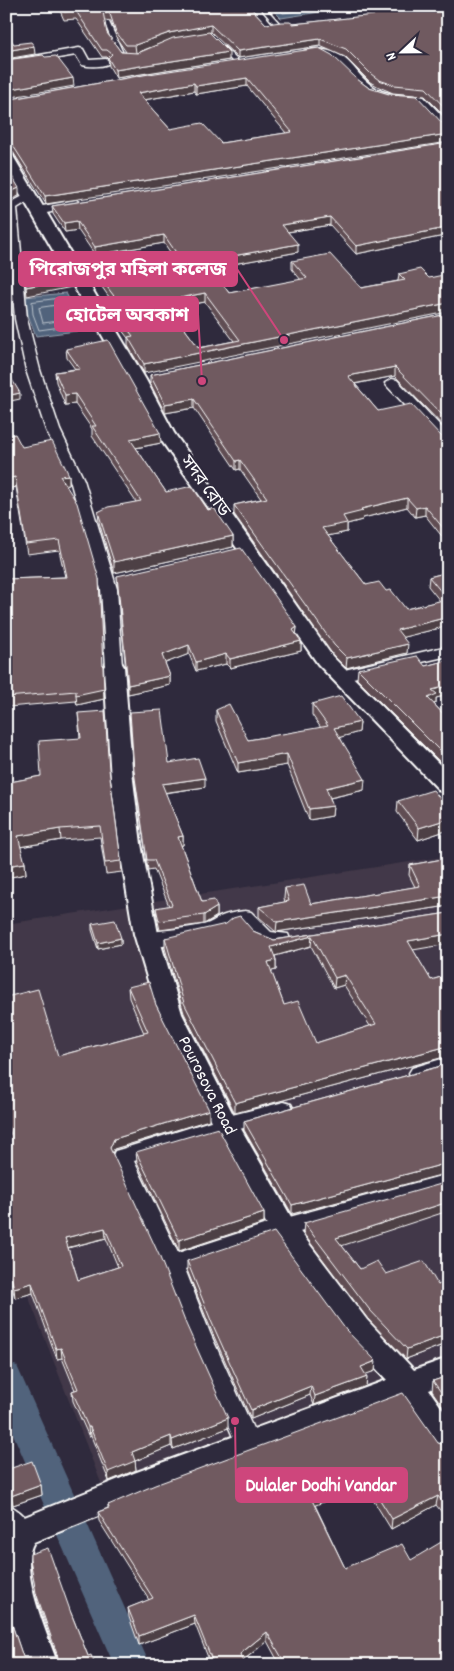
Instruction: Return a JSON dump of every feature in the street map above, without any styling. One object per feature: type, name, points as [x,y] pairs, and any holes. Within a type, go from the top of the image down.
[{"type":"street","points":[[6,64],[79,51],[86,63],[106,62]]},
{"type":"street","points":[[295,55],[320,51],[333,55],[345,62],[367,88],[397,100],[420,99],[448,129]]},
{"type":"street","points":[[220,67],[253,62]]},
{"type":"street","name":"সদর রোড","points":[[6,156],[142,379],[164,433],[249,549],[325,660],[448,786]]},
{"type":"street","points":[[92,202],[33,203],[11,207],[21,320],[33,370],[53,430],[77,480],[114,579],[114,667]]},
{"type":"street","points":[[392,383],[448,442]]},
{"type":"street","points":[[229,553],[249,549]]},
{"type":"street","points":[[340,676],[448,650]]},
{"type":"street","name":"Pourosova Road","points":[[114,667],[122,780],[130,844],[148,940],[170,1014],[226,1125],[282,1228],[357,1329],[409,1384],[448,1442]]},
{"type":"street","points":[[148,940],[178,937],[201,932],[220,927],[226,921],[245,917],[261,934],[273,940],[302,936]]},
{"type":"street","points":[[403,1078],[448,1064]]},
{"type":"street","points":[[248,1444],[199,1333],[172,1264],[122,1157],[226,1125],[300,1106]]},
{"type":"street","points":[[172,1264],[282,1228],[448,1182]]},
{"type":"street","points":[[42,1665],[13,1578],[15,1523],[145,1483],[448,1370]]},
{"type":"lane","points":[[261,6],[278,25]]},
{"type":"lane","points":[[106,22],[112,40],[123,56]]},
{"type":"lane","points":[[218,43],[238,64]]},
{"type":"shaded area","points":[[448,856],[448,1360],[103,1488],[6,1239],[6,924]]},
{"type":"water","points":[[269,6],[358,6],[281,18]]},
{"type":"water","points":[[66,293],[85,330],[36,336],[28,315],[25,297]]},
{"type":"building","points":[[61,6],[249,6],[266,24],[290,22],[293,24],[374,15],[366,6],[448,6],[448,111],[426,88],[394,85],[379,80],[346,49],[320,39],[238,51],[211,25],[169,33],[135,45],[126,45],[116,32],[110,14],[103,12],[107,33],[121,52],[138,53],[173,38],[209,32],[229,52],[115,70],[108,58],[112,54],[107,50],[102,50],[76,11],[64,12]]},
{"type":"building","points":[[6,33],[14,44],[31,42],[34,46],[6,51]]},
{"type":"building","points":[[319,48],[332,55],[369,88],[389,94],[417,96],[443,124],[448,126],[448,134],[45,196],[12,144],[6,143],[6,100],[149,74]],"holes":[[[247,78],[292,132],[221,143],[202,123],[170,129],[138,93],[194,83],[196,86]]]},
{"type":"building","points":[[43,55],[45,57],[56,56],[73,78],[6,90],[6,60]]},
{"type":"building","points":[[448,143],[448,229],[445,228],[356,246],[330,217],[282,225],[298,244],[206,261],[229,293],[307,278],[292,261],[330,254],[361,288],[405,280],[399,274],[420,269],[429,278],[448,274],[448,303],[144,364],[128,337],[133,336],[117,315],[127,313],[101,279],[91,260],[115,256],[129,281],[188,270],[164,235],[95,247],[77,221],[64,223],[52,206]],"holes":[[[205,293],[240,340],[199,348],[164,301]]]},
{"type":"building","points":[[6,166],[19,188],[6,194]]},
{"type":"building","points":[[59,257],[72,278],[26,287],[24,264]]},
{"type":"building","points":[[9,267],[11,291],[6,292],[6,268]]},
{"type":"building","points":[[448,314],[448,421],[395,367],[348,376],[378,411],[411,404],[442,437],[448,438],[448,534],[425,506],[416,508],[407,498],[361,509],[363,511],[343,516],[347,523],[322,528],[366,585],[379,582],[386,591],[391,590],[406,609],[443,600],[448,605],[448,617],[397,630],[408,644],[347,658],[334,645],[234,505],[267,498],[240,460],[236,461],[194,399],[165,404],[150,375]]},
{"type":"building","points":[[108,340],[160,433],[130,439],[166,492],[192,486],[208,510],[214,508],[233,536],[114,562],[98,512],[108,507],[141,501],[92,426],[96,426],[75,394],[65,395],[55,372],[80,369],[66,349]]},
{"type":"building","points":[[8,373],[20,393],[6,396],[6,374]]},
{"type":"building","points":[[15,434],[22,447],[52,441],[69,475],[60,476],[77,503],[99,579],[104,689],[76,695],[76,691],[7,697],[6,704],[6,579],[67,577],[59,540],[26,544],[15,477],[6,479],[6,436]]},
{"type":"building","points":[[241,548],[297,627],[293,630],[301,641],[230,659],[226,654],[196,662],[189,645],[162,655],[170,676],[128,685],[117,576]]},
{"type":"building","points":[[448,572],[448,600],[429,577]]},
{"type":"building","points":[[417,656],[425,666],[448,660],[448,686],[432,690],[437,694],[428,698],[448,719],[448,759],[358,669]]},
{"type":"building","points":[[341,696],[360,722],[334,728],[365,779],[326,788],[333,806],[309,809],[287,754],[238,763],[216,710],[229,704],[248,740],[328,726],[312,704]]},
{"type":"building","points":[[162,710],[169,763],[198,758],[205,778],[162,784],[183,836],[178,837],[202,902],[214,900],[217,907],[204,915],[159,921],[156,908],[172,905],[154,860],[147,860],[134,771],[130,712]]},
{"type":"building","points":[[105,711],[109,769],[121,861],[105,863],[100,826],[60,829],[18,836],[25,863],[6,866],[6,780],[9,779],[10,782],[41,776],[39,741],[81,738],[78,713]]},
{"type":"building","points":[[433,790],[448,808],[448,819],[419,828],[398,801]]},
{"type":"building","points":[[448,858],[448,896],[277,922],[259,907],[289,901],[285,888],[304,885],[311,904],[420,886],[410,865]]},
{"type":"building","points":[[448,913],[448,934],[408,941],[431,980],[448,975],[448,1046],[235,1103],[184,1003],[165,938],[226,924],[233,918],[240,916],[253,931],[274,940]],"holes":[[[312,936],[335,978],[345,975],[376,1024],[316,1043],[298,1001],[284,1005],[268,962],[276,960],[271,947]]]},
{"type":"building","points":[[115,920],[121,938],[98,943],[92,924]]},
{"type":"building","points":[[149,982],[156,1005],[209,1110],[114,1139],[110,1148],[159,1255],[186,1324],[228,1418],[172,1440],[171,1436],[132,1452],[135,1461],[108,1472],[90,1427],[88,1427],[72,1391],[78,1389],[61,1348],[56,1349],[32,1283],[14,1288],[6,1260],[6,1152],[11,1151],[6,1135],[11,1134],[6,1122],[6,997],[38,989],[58,1056],[148,1032],[128,987]],"holes":[[[105,1228],[121,1266],[78,1280],[65,1238]]]},
{"type":"building","points":[[448,1064],[448,1163],[292,1205],[244,1121]]},
{"type":"building","points":[[218,1128],[264,1213],[179,1240],[136,1152]]},
{"type":"building","points":[[448,1182],[448,1202],[336,1238],[360,1269],[377,1261],[386,1274],[424,1261],[438,1285],[448,1281],[448,1334],[407,1349],[369,1309],[304,1223]]},
{"type":"building","points":[[274,1232],[346,1330],[376,1361],[361,1367],[367,1377],[315,1396],[311,1386],[251,1410],[187,1261]]},
{"type":"building","points":[[448,1376],[448,1402],[433,1381]]},
{"type":"building","points":[[403,1393],[438,1443],[448,1446],[448,1509],[438,1496],[392,1519],[365,1476],[311,1498],[345,1568],[402,1544],[411,1560],[448,1538],[448,1665],[286,1665],[267,1632],[240,1654],[244,1665],[214,1665],[194,1615],[139,1636],[128,1608],[153,1598],[98,1512],[109,1508],[108,1505],[155,1485]]},
{"type":"building","points":[[32,1461],[41,1485],[11,1496],[6,1494],[6,1470]]},
{"type":"building","points":[[48,1548],[88,1656],[91,1655],[95,1665],[6,1665],[6,1607],[23,1657],[58,1657],[36,1593],[30,1559],[30,1554]]},
{"type":"waterway","points":[[6,1376],[13,1396],[132,1665]]},
{"type":"place","name":"পিরোজপুর মহিলা কলেজ","points":[[284,340]]},
{"type":"place","name":"হোটেল অবকাশ","points":[[202,381]]},
{"type":"place","name":"Dulaler Dodhi Vandar","points":[[235,1421]]}]
